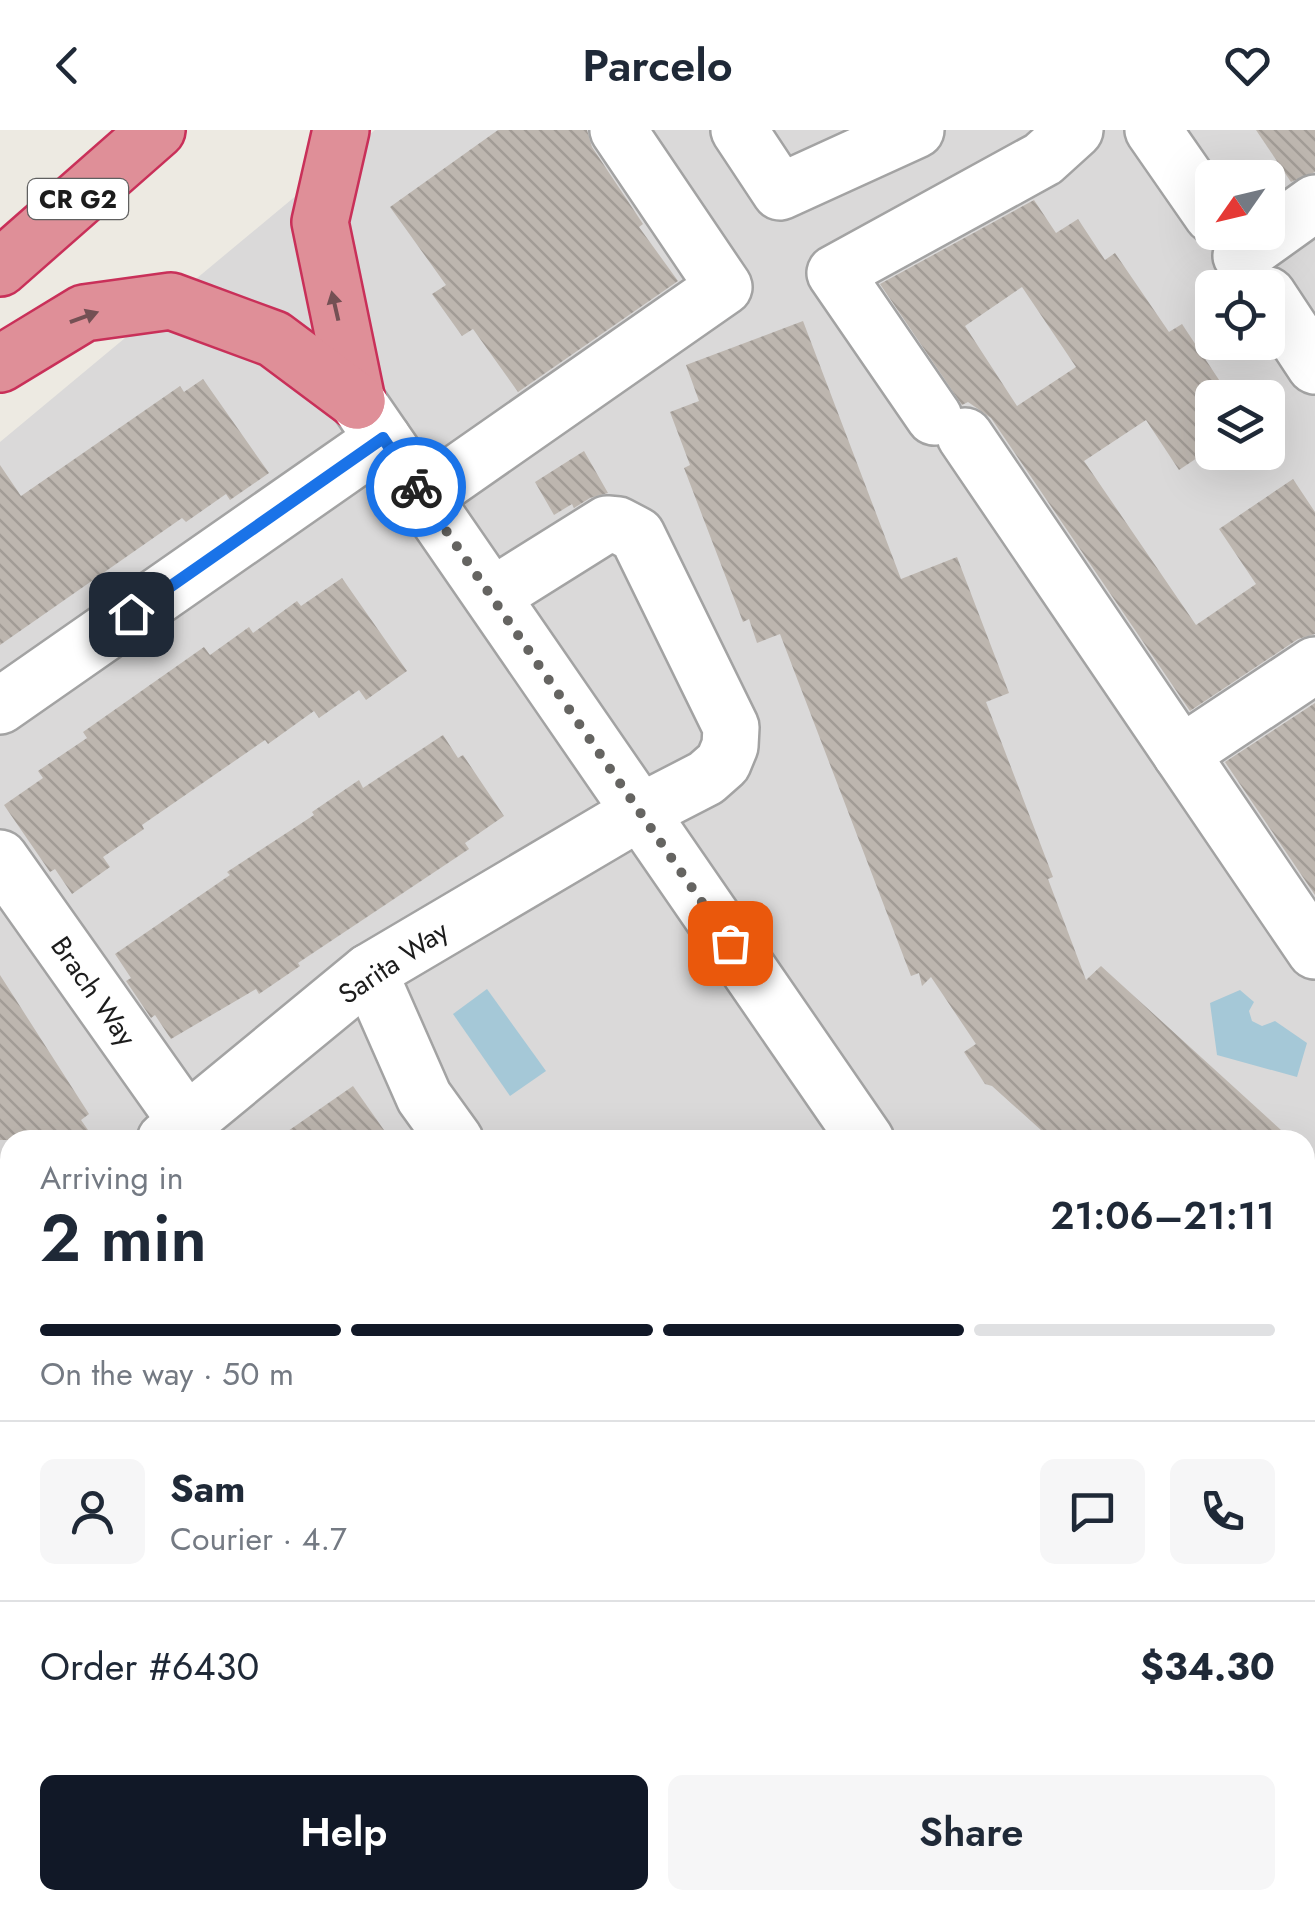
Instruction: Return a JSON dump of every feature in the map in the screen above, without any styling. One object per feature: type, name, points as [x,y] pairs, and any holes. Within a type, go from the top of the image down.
[{"type":"highway","name":"CR G2","points":[[0,268],[157,130]]},
{"type":"highway","points":[[341,130],[320,222],[324,255],[370,420]]},
{"type":"highway","points":[[0,364],[84,313],[171,300],[274,339],[370,420]]},
{"type":"street","points":[[423,497],[724,287],[618,130]]},
{"type":"street","points":[[739,130],[780,192],[916,130]]},
{"type":"street","points":[[1076,130],[1043,159],[835,273],[949,426],[1315,951]]},
{"type":"street","points":[[1154,130],[1315,366]]},
{"type":"street","points":[[1242,257],[1315,203]]},
{"type":"street","points":[[0,706],[370,420],[859,1130]]},
{"type":"street","name":"Sarita Way","points":[[178,1130],[369,972],[640,812],[706,778],[723,763],[730,746],[731,727],[637,534],[618,524],[607,524],[492,596]]},
{"type":"street","points":[[1181,754],[1315,665]]},
{"type":"street","name":"Brach Way","points":[[0,858],[175,1130]]},
{"type":"street","points":[[369,972],[424,1096],[448,1130]]},
{"type":"shaded area","points":[[375,130],[1315,130],[1315,1130],[0,1130],[0,442]]},
{"type":"water","points":[[487,989],[546,1071],[510,1096],[453,1014]]},
{"type":"water","points":[[1240,990],[1254,1002],[1249,1011],[1252,1021],[1262,1026],[1275,1021],[1307,1043],[1297,1077],[1217,1055],[1210,1003]]},
{"type":"building","points":[[498,130],[587,130],[592,147],[643,224],[639,227],[678,281],[518,392],[473,329],[462,336],[432,294],[446,285],[390,207]]},
{"type":"building","points":[[1256,130],[1315,130],[1315,172],[1291,182],[1285,173],[1285,160],[1276,160]]},
{"type":"building","points":[[1034,200],[1056,233],[1078,219],[1105,260],[1115,253],[1169,332],[1182,324],[1195,344],[1195,360],[1206,360],[1219,380],[1195,380],[1195,459],[1179,470],[1146,420],[1084,461],[1196,625],[1256,584],[1219,529],[1293,479],[1315,512],[1315,634],[1298,639],[1190,711],[991,418],[968,402],[962,405],[880,284]],"holes":[[[1022,287],[1076,367],[1017,406],[965,326]]]},
{"type":"building","points":[[803,321],[901,579],[957,557],[1009,693],[986,702],[1053,877],[1048,879],[1086,980],[1101,966],[1281,1130],[1041,1130],[985,1084],[964,1052],[976,1044],[931,977],[922,986],[919,973],[911,976],[780,634],[757,643],[749,619],[743,622],[684,468],[690,465],[670,412],[699,401],[686,365]]},
{"type":"building","points":[[203,379],[269,473],[230,500],[226,494],[186,522],[182,518],[0,645],[0,465],[21,496],[180,386],[184,392]]},
{"type":"building","points":[[584,451],[608,493],[574,508],[572,504],[554,515],[535,482]]},
{"type":"building","points":[[342,578],[407,671],[366,700],[359,690],[319,718],[314,711],[268,744],[265,740],[142,825],[144,829],[103,857],[110,867],[72,894],[55,869],[50,872],[4,805],[43,778],[38,771],[87,738],[83,732],[204,647],[210,655],[249,627],[253,633],[297,601],[301,606]]},
{"type":"building","points":[[1315,703],[1315,895],[1225,762]]},
{"type":"building","points":[[443,735],[458,758],[463,755],[504,816],[465,843],[469,849],[298,963],[300,966],[259,994],[256,989],[171,1039],[126,981],[131,978],[115,954],[359,780],[363,788]]},
{"type":"building","points":[[0,975],[89,1114],[81,1120],[88,1130],[0,1130]]},
{"type":"building","points":[[353,1086],[384,1130],[289,1130]]},
{"type":"way so far","points":[[416,487],[730,943]]},
{"type":"route","points":[[131,614],[383,438],[416,487]]}]
